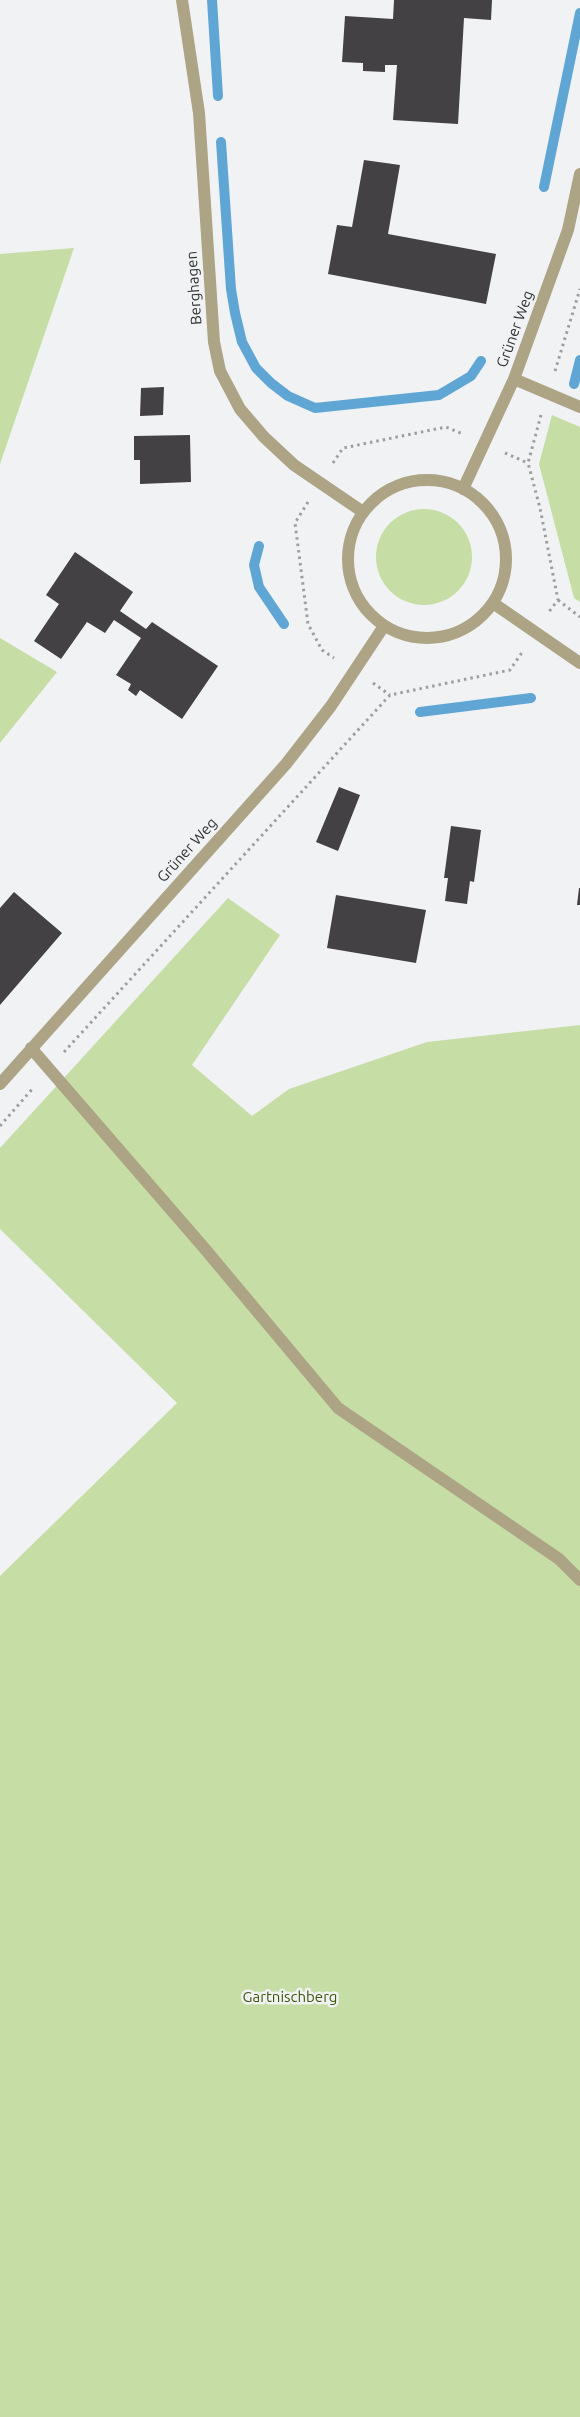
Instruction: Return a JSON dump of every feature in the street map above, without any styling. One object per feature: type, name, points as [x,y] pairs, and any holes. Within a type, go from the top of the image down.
[{"type":"street","name":"Berghagen","points":[[182,0],[199,113],[214,342],[220,371],[240,409],[264,437],[294,465],[363,512]]},
{"type":"street","name":"Grüner Weg","points":[[463,489],[514,379],[568,230],[580,174]]},
{"type":"street","points":[[514,379],[580,408]]},
{"type":"street","points":[[420,480],[442,481],[463,489],[485,504],[500,526],[506,552],[504,578],[493,603],[476,621],[455,633],[431,638],[407,636],[384,626],[365,609],[352,586],[348,560],[352,535],[363,512],[379,496],[398,485],[420,480]]},
{"type":"street","points":[[493,603],[580,662]]},
{"type":"street","name":"Grüner Weg","points":[[0,1084],[286,764],[384,626]]},
{"type":"street","points":[[32,1048],[205,1249],[338,1408],[559,1559],[580,1580]]},
{"type":"path","points":[[390,695],[322,650],[308,624],[294,523],[343,448],[446,427],[528,463],[540,508],[558,600],[580,617]]},
{"type":"path","points":[[0,1126],[49,1068],[390,695],[510,670],[558,600]]},
{"type":"green space","points":[[74,248],[0,464],[0,254]]},
{"type":"green space","points":[[552,415],[580,427],[580,602],[574,598],[539,464]]},
{"type":"green space","points":[[424,509],[442,513],[458,523],[468,539],[472,557],[468,575],[458,591],[442,601],[424,605],[406,601],[390,591],[380,575],[376,557],[380,539],[390,523],[406,513]]},
{"type":"green space","points":[[0,638],[57,672],[0,743]]},
{"type":"green space","name":"Gartnischberg","points":[[228,898],[280,935],[192,1065],[252,1116],[289,1089],[427,1042],[580,1025],[580,2417],[0,2417],[0,1576],[177,1403],[0,1229],[0,1148]]},
{"type":"building","points":[[394,0],[492,0],[491,20],[464,18],[458,124],[393,120],[397,65],[385,65],[385,72],[363,71],[363,63],[342,62],[345,16],[393,19]]},
{"type":"building","points":[[364,160],[400,165],[388,234],[496,254],[486,304],[328,274],[337,225],[352,227]]},
{"type":"building","points":[[164,387],[163,415],[140,416],[141,388]]},
{"type":"building","points":[[190,435],[191,482],[140,484],[140,460],[134,460],[134,436]]},
{"type":"building","points":[[75,552],[133,592],[120,611],[146,629],[152,622],[218,666],[182,719],[140,690],[136,696],[128,690],[131,684],[116,675],[141,638],[114,620],[105,633],[87,622],[61,659],[34,641],[59,604],[46,595]]},
{"type":"building","points":[[339,787],[360,795],[338,851],[316,842]]},
{"type":"building","points":[[451,826],[481,830],[474,882],[470,881],[467,904],[445,901],[448,878],[444,878]]},
{"type":"building","points":[[579,888],[580,905],[577,905]]},
{"type":"building","points":[[14,892],[62,933],[0,1005],[0,908]]},
{"type":"building","points":[[336,895],[426,910],[416,963],[327,948]]},
{"type":"waterway","points":[[212,0],[218,96]]},
{"type":"waterway","points":[[544,187],[580,13]]},
{"type":"waterway","points":[[221,142],[231,289],[235,313],[242,342],[256,368],[271,383],[288,396],[315,408],[439,395],[471,376],[481,361]]},
{"type":"waterway","points":[[574,384],[580,360]]},
{"type":"waterway","points":[[259,546],[254,565],[259,587],[284,624]]},
{"type":"waterway","points":[[420,712],[531,698]]}]
